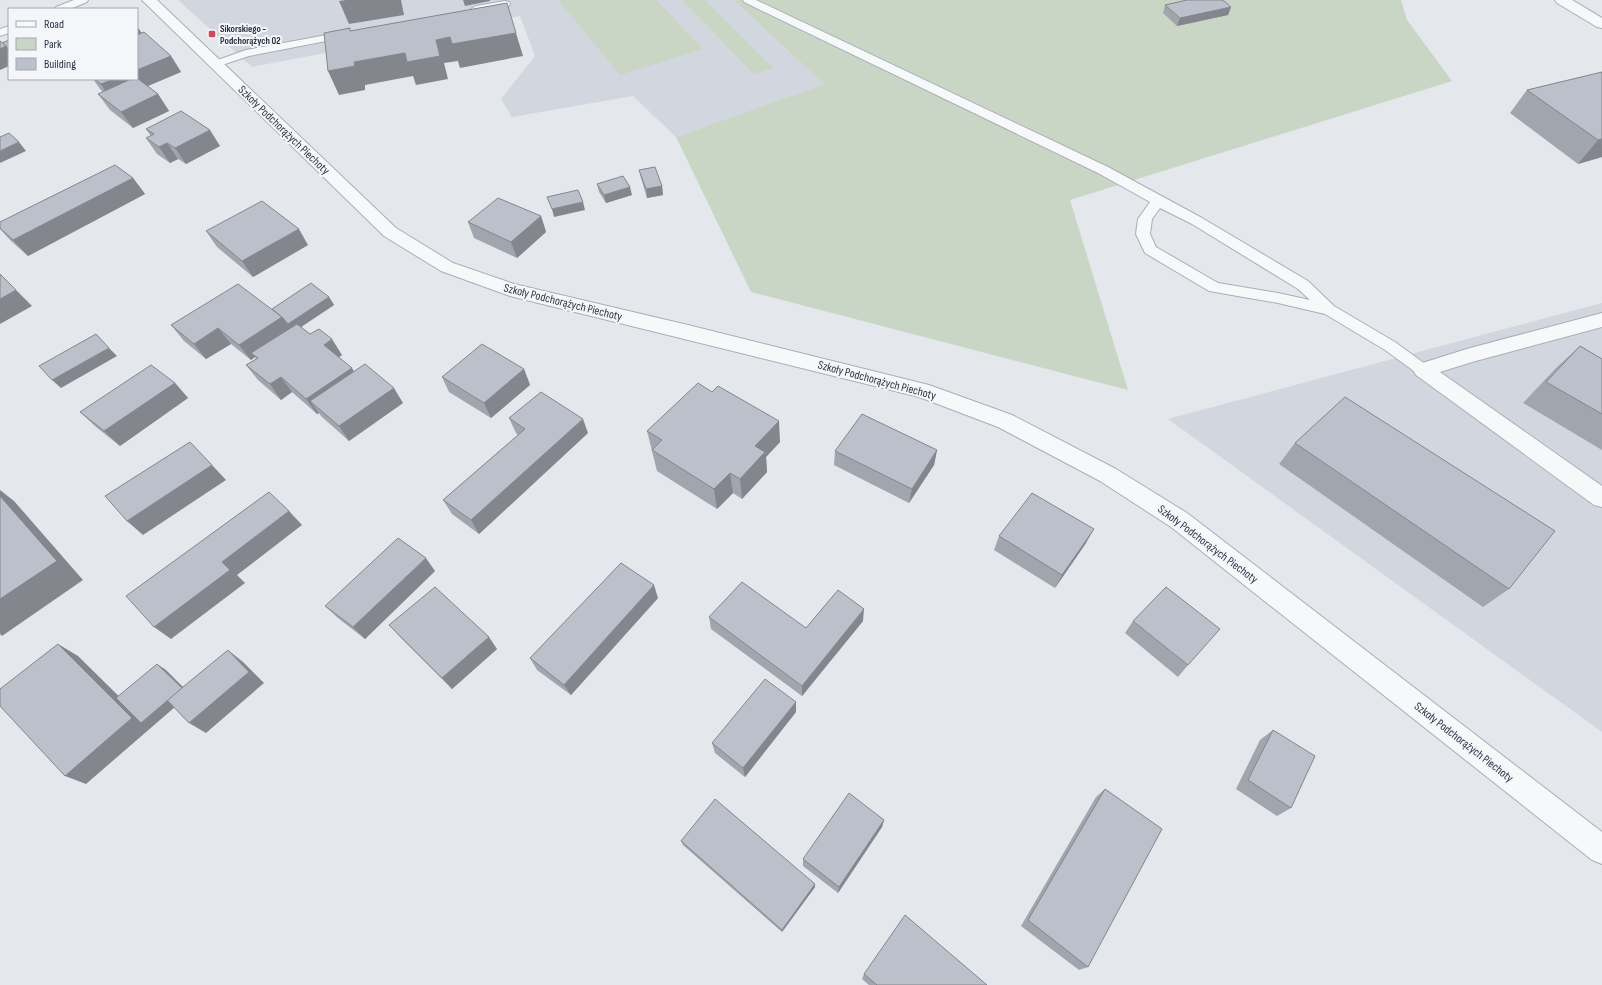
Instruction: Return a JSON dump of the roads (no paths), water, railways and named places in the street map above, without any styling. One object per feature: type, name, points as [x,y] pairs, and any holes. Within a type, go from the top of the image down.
[{"type":"street","name":"Szkoły Podchorążych Piechoty","points":[[149,0],[390,232],[447,267],[510,290],[922,390],[1005,422],[1108,474],[1180,520],[1602,850]]},
{"type":"street","points":[[1562,0],[1602,24]]},
{"type":"street","points":[[1423,370],[1602,320]]},
{"type":"street","points":[[1423,370],[1602,498]]},
{"type":"lane","points":[[63,8],[83,0]]},
{"type":"lane","points":[[748,0],[1103,170],[1197,221],[1303,285],[1329,310],[1390,346],[1423,370]]},
{"type":"lane","points":[[466,11],[505,4]]},
{"type":"lane","points":[[216,64],[246,54],[356,32]]},
{"type":"lane","points":[[1158,201],[1145,219],[1143,234],[1150,250],[1214,286],[1278,298],[1329,310]]},
{"type":"place","name":"Sikorskiego - Podchorążych 02","points":[[212,34]]}]
